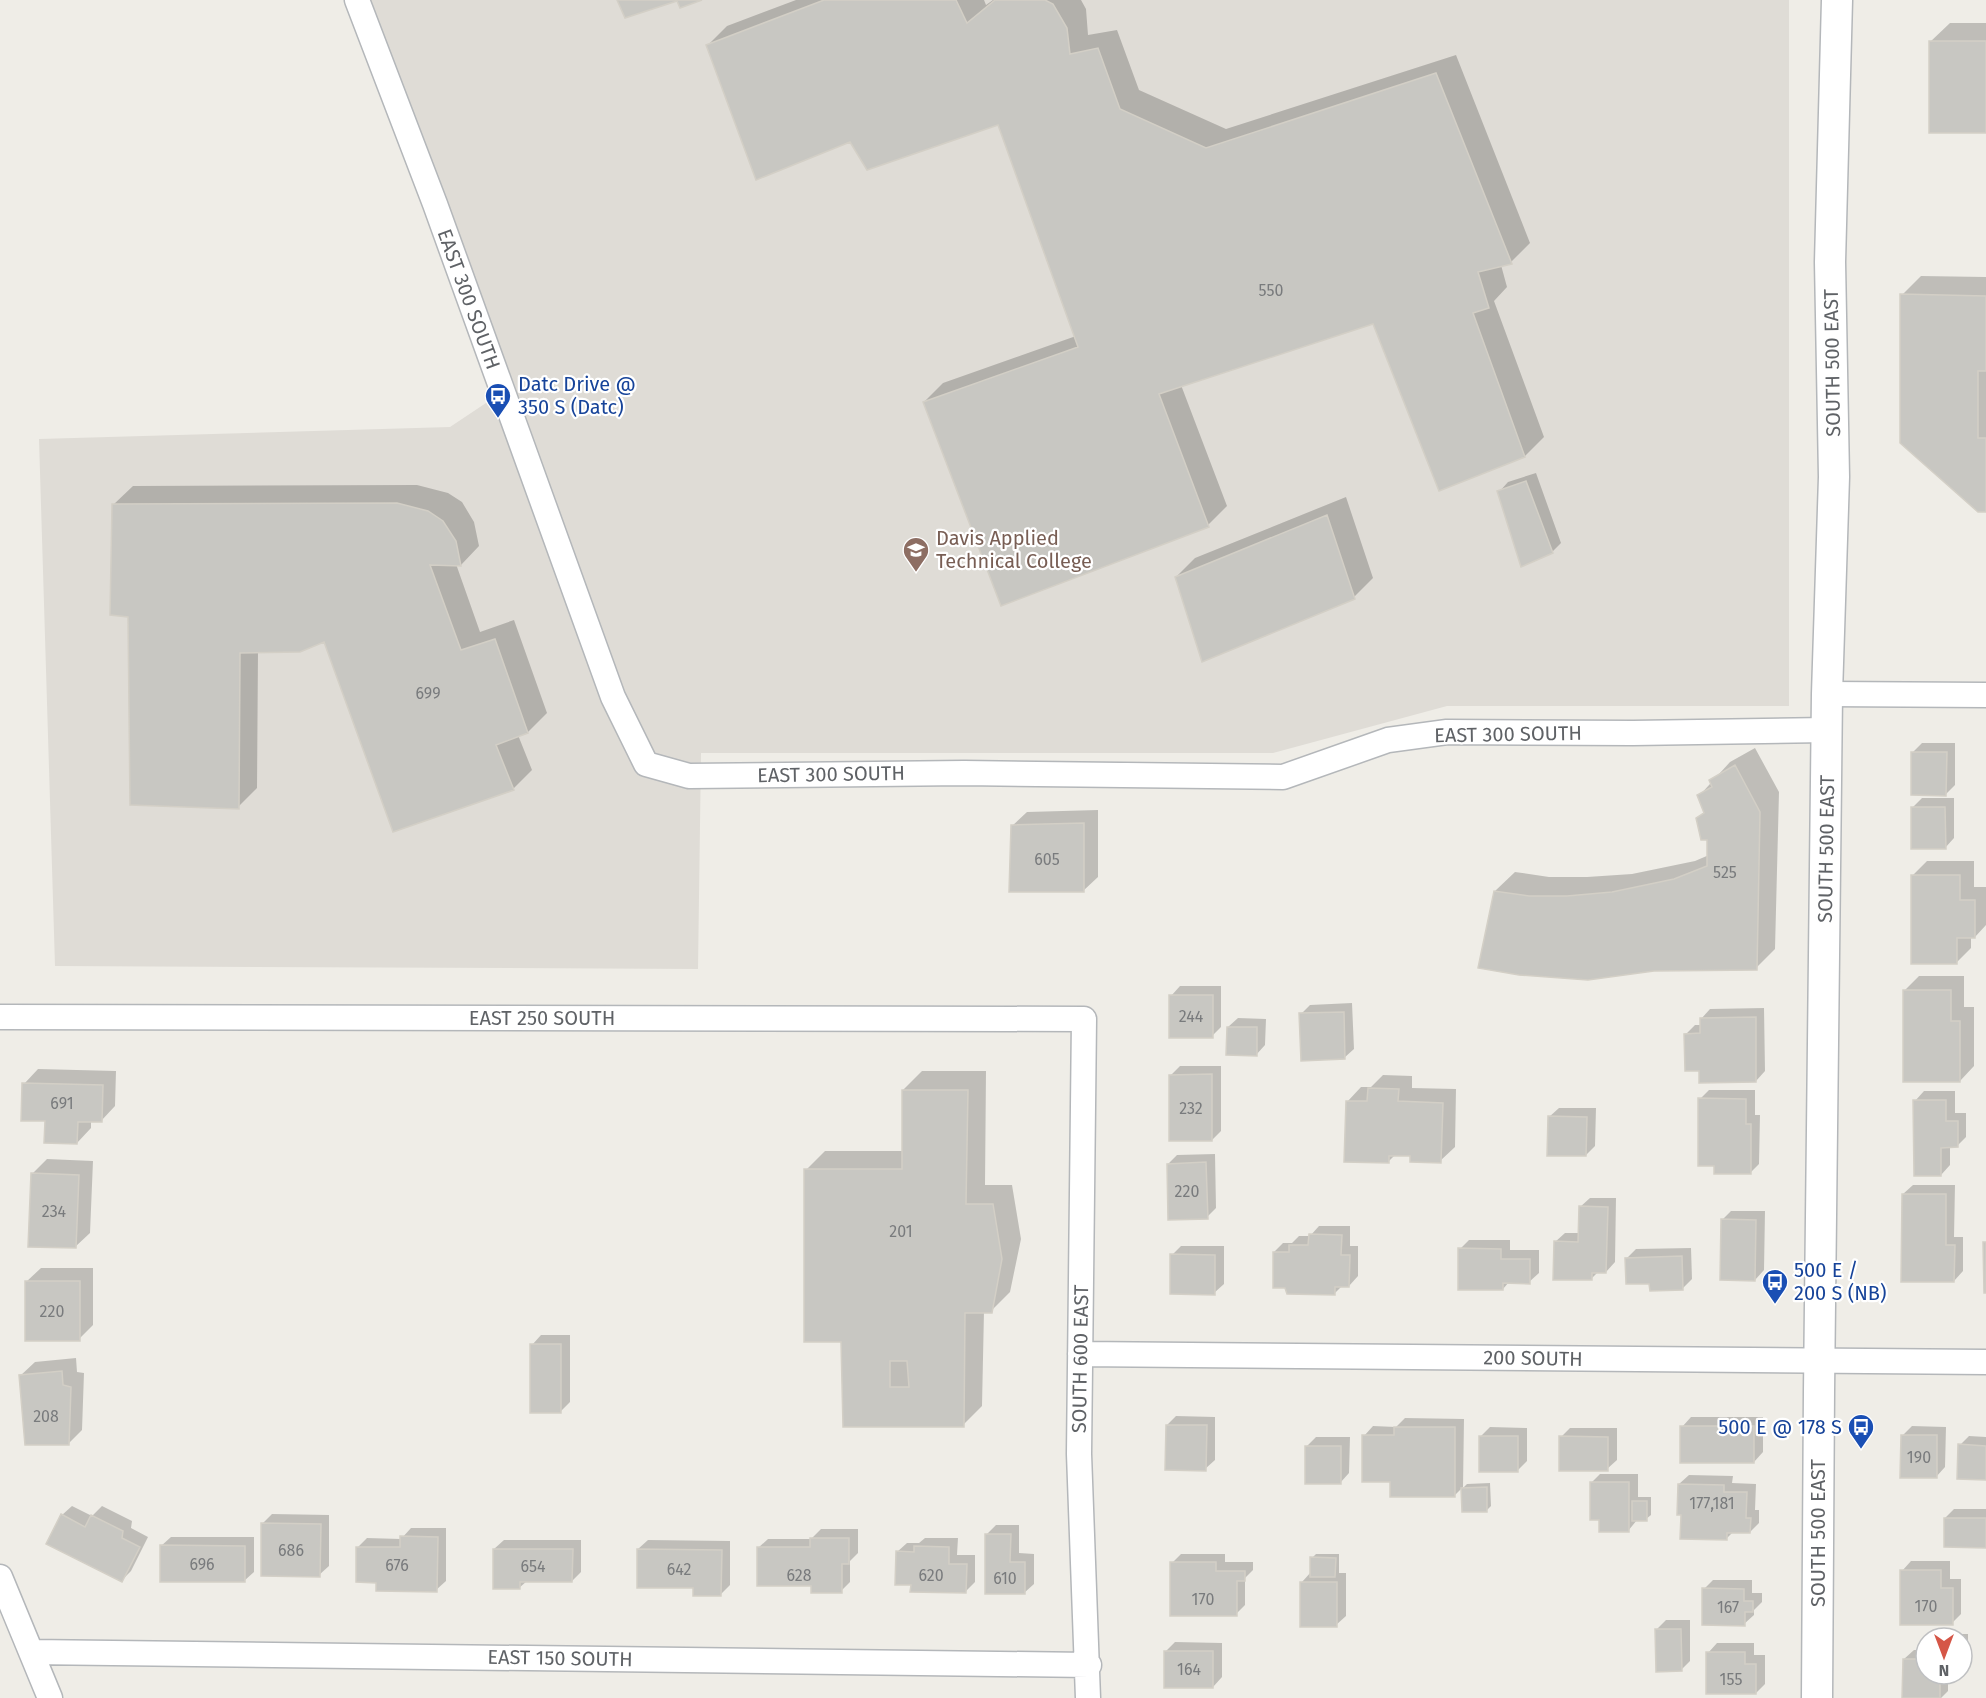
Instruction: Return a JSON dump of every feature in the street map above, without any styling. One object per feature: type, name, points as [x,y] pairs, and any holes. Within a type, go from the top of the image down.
[{"type":"street","name":"EAST 300 SOUTH","points":[[357,0],[435,204],[613,698],[646,764],[689,776],[964,773],[1283,777],[1388,740],[1447,732],[1633,733],[1827,730]]},
{"type":"street","name":"SOUTH 500 EAST","points":[[1817,1698],[1827,694],[1834,477],[1830,262],[1837,0]]},
{"type":"street","points":[[1827,694],[1986,695]]},
{"type":"street","name":"EAST 250 SOUTH","points":[[0,1017],[1084,1019]]},
{"type":"street","name":"SOUTH 600 EAST","points":[[1084,1019],[1079,1454],[1089,1665],[1088,1698]]},
{"type":"street","name":"200 SOUTH","points":[[1080,1354],[1986,1362]]},
{"type":"street","points":[[0,1577],[51,1698]]},
{"type":"street","name":"EAST 150 SOUTH","points":[[31,1652],[1089,1665]]},
{"type":"shaded area","name":"Davis Applied Technical College","points":[[370,0],[1789,0],[1789,706],[1447,706],[1273,753],[701,753],[698,969],[55,966],[39,439],[450,427],[510,387]]},
{"type":"building","points":[[617,0],[702,0],[680,8],[677,1],[625,18]]},
{"type":"building","points":[[824,0],[956,0],[967,23],[995,0],[1045,0],[1053,4],[1067,28],[1070,54],[1098,48],[1120,109],[1206,148],[1436,73],[1512,264],[1478,272],[1489,308],[1473,313],[1525,457],[1439,491],[1373,324],[1159,394],[1209,527],[1001,606],[923,402],[1078,347],[998,125],[867,170],[850,142],[756,180],[706,45]]},
{"type":"building","points":[[1929,41],[1986,41],[1986,133],[1929,133]]},
{"type":"building","points":[[1900,294],[1986,296],[1986,371],[1978,371],[1978,438],[1986,438],[1986,512],[1978,512],[1900,443]]},
{"type":"building","points":[[1526,481],[1553,553],[1521,567],[1497,491]]},
{"type":"building","points":[[397,503],[428,511],[443,521],[456,541],[461,566],[430,565],[461,650],[495,639],[528,733],[496,745],[514,790],[393,832],[324,642],[300,652],[240,653],[239,809],[130,805],[128,617],[110,615],[112,504]]},
{"type":"building","points":[[1327,515],[1355,599],[1202,662],[1175,577]]},
{"type":"building","points":[[1911,752],[1947,752],[1946,796],[1911,795]]},
{"type":"building","points":[[1735,765],[1760,812],[1757,970],[1654,971],[1588,980],[1519,975],[1478,968],[1494,891],[1529,896],[1567,896],[1612,892],[1674,879],[1707,866],[1707,840],[1701,840],[1696,818],[1704,813],[1697,795],[1712,787],[1709,780]]},
{"type":"building","points":[[1911,807],[1945,807],[1946,849],[1911,849]]},
{"type":"building","points":[[1084,823],[1084,892],[1009,892],[1011,825]]},
{"type":"building","points":[[1911,875],[1960,875],[1960,900],[1975,900],[1975,938],[1957,938],[1957,964],[1911,964]]},
{"type":"building","points":[[1903,990],[1951,990],[1951,1021],[1960,1021],[1960,1082],[1903,1082]]},
{"type":"building","points":[[1169,995],[1213,995],[1213,1038],[1169,1038]]},
{"type":"building","points":[[1344,1012],[1345,1059],[1301,1061],[1299,1013]]},
{"type":"building","points":[[1756,1017],[1756,1082],[1699,1083],[1699,1071],[1685,1071],[1684,1034],[1700,1033],[1700,1018]]},
{"type":"building","points":[[1227,1027],[1257,1027],[1257,1056],[1226,1055]]},
{"type":"building","points":[[1212,1074],[1212,1141],[1169,1141],[1169,1075]]},
{"type":"building","points":[[22,1083],[103,1085],[102,1122],[78,1122],[77,1144],[44,1143],[45,1121],[21,1121]]},
{"type":"building","points":[[1368,1088],[1399,1089],[1398,1101],[1443,1103],[1441,1163],[1410,1162],[1410,1156],[1389,1156],[1389,1163],[1344,1162],[1346,1101],[1367,1101]]},
{"type":"building","points":[[902,1090],[968,1090],[966,1204],[993,1204],[1002,1259],[992,1313],[965,1313],[964,1427],[843,1427],[841,1342],[804,1342],[804,1169],[902,1169]],"holes":[[[890,1361],[907,1361],[909,1387],[890,1387]]]},
{"type":"building","points":[[1698,1098],[1746,1099],[1746,1124],[1751,1124],[1751,1174],[1714,1174],[1714,1166],[1698,1166]]},
{"type":"building","points":[[1913,1100],[1946,1100],[1946,1121],[1958,1121],[1958,1147],[1941,1148],[1941,1176],[1914,1176]]},
{"type":"building","points":[[1548,1116],[1587,1117],[1586,1156],[1547,1156]]},
{"type":"building","points":[[1206,1162],[1208,1219],[1168,1220],[1167,1164]]},
{"type":"building","points":[[31,1173],[79,1175],[76,1248],[28,1247]]},
{"type":"building","points":[[1902,1194],[1946,1194],[1946,1245],[1955,1245],[1954,1282],[1901,1282]]},
{"type":"building","points":[[1579,1206],[1608,1207],[1606,1273],[1592,1273],[1592,1280],[1553,1280],[1554,1241],[1578,1242]]},
{"type":"building","points":[[1721,1219],[1756,1220],[1755,1281],[1720,1280]]},
{"type":"building","points":[[1309,1234],[1342,1235],[1341,1255],[1350,1255],[1349,1287],[1335,1287],[1335,1295],[1287,1294],[1285,1288],[1273,1288],[1273,1252],[1289,1252],[1289,1245],[1308,1245]]},
{"type":"building","points":[[1983,1242],[1986,1242],[1986,1293],[1984,1293]]},
{"type":"building","points":[[1458,1248],[1501,1249],[1501,1259],[1530,1259],[1530,1284],[1503,1283],[1503,1290],[1458,1290]]},
{"type":"building","points":[[1170,1254],[1215,1255],[1215,1295],[1170,1294]]},
{"type":"building","points":[[1682,1256],[1683,1290],[1650,1291],[1649,1284],[1626,1284],[1625,1258]]},
{"type":"building","points":[[25,1281],[80,1281],[80,1341],[25,1341]]},
{"type":"building","points":[[530,1344],[561,1344],[561,1413],[530,1413]]},
{"type":"building","points":[[62,1371],[63,1385],[71,1387],[69,1445],[25,1445],[19,1375]]},
{"type":"building","points":[[1166,1425],[1207,1425],[1206,1471],[1165,1470]]},
{"type":"building","points":[[1680,1426],[1754,1426],[1754,1463],[1680,1463]]},
{"type":"building","points":[[1394,1427],[1455,1427],[1455,1497],[1390,1497],[1390,1482],[1362,1482],[1362,1435],[1394,1435]]},
{"type":"building","points":[[1901,1435],[1937,1435],[1937,1478],[1900,1478]]},
{"type":"building","points":[[1479,1436],[1518,1436],[1518,1472],[1479,1472]]},
{"type":"building","points":[[1559,1436],[1608,1437],[1608,1471],[1559,1471]]},
{"type":"building","points":[[1958,1444],[1986,1446],[1986,1480],[1957,1479]]},
{"type":"building","points":[[1305,1446],[1341,1446],[1341,1484],[1305,1484]]},
{"type":"building","points":[[1590,1482],[1629,1482],[1629,1532],[1599,1532],[1599,1520],[1590,1520]]},
{"type":"building","points":[[1678,1484],[1724,1485],[1724,1492],[1747,1492],[1746,1518],[1751,1518],[1750,1533],[1727,1533],[1727,1540],[1680,1539],[1681,1515],[1677,1515]]},
{"type":"building","points":[[1487,1487],[1487,1512],[1462,1512],[1461,1488]]},
{"type":"building","points":[[1632,1501],[1647,1501],[1647,1521],[1632,1521]]},
{"type":"building","points":[[61,1514],[85,1527],[91,1515],[123,1531],[122,1538],[140,1547],[122,1582],[46,1544]]},
{"type":"building","points":[[1944,1518],[1986,1518],[1986,1548],[1944,1547]]},
{"type":"building","points":[[261,1523],[321,1524],[320,1577],[261,1576]]},
{"type":"building","points":[[985,1534],[1011,1534],[1010,1562],[1025,1562],[1025,1594],[985,1594]]},
{"type":"building","points":[[400,1536],[438,1537],[437,1592],[376,1591],[376,1583],[356,1582],[356,1547],[400,1547]]},
{"type":"building","points":[[810,1538],[849,1538],[849,1564],[842,1564],[842,1593],[811,1593],[811,1586],[757,1586],[757,1547],[810,1547]]},
{"type":"building","points":[[160,1545],[245,1546],[245,1582],[160,1582]]},
{"type":"building","points":[[914,1546],[949,1547],[949,1564],[967,1564],[966,1593],[910,1592],[911,1585],[895,1585],[896,1551],[914,1552]]},
{"type":"building","points":[[493,1549],[573,1549],[572,1582],[520,1582],[520,1589],[493,1589]]},
{"type":"building","points":[[637,1549],[722,1550],[721,1596],[693,1596],[693,1588],[637,1588]]},
{"type":"building","points":[[1310,1557],[1336,1558],[1335,1577],[1310,1577]]},
{"type":"building","points":[[1170,1562],[1216,1562],[1216,1571],[1245,1571],[1245,1581],[1237,1581],[1237,1616],[1170,1616]]},
{"type":"building","points":[[1900,1570],[1941,1570],[1941,1588],[1953,1588],[1953,1625],[1900,1625]]},
{"type":"building","points":[[1300,1582],[1337,1582],[1337,1627],[1300,1627]]},
{"type":"building","points":[[1702,1588],[1744,1589],[1744,1601],[1753,1601],[1753,1612],[1745,1612],[1745,1626],[1702,1625]]},
{"type":"building","points":[[1655,1629],[1681,1629],[1682,1671],[1656,1672]]},
{"type":"building","points":[[1164,1651],[1213,1651],[1213,1688],[1164,1688]]},
{"type":"building","points":[[1706,1652],[1745,1652],[1745,1664],[1756,1664],[1756,1694],[1706,1694]]},
{"type":"building","points":[[1903,1659],[1914,1659],[1914,1686],[1940,1686],[1940,1698],[1902,1698]]},
{"type":"place","name":"Datc Drive @ 350 S (Datc)","points":[[498,419]]},
{"type":"place","name":"Davis Applied Technical College","points":[[916,573]]},
{"type":"place","name":"500 E / 200 S (NB)","points":[[1775,1305]]},
{"type":"place","name":"500 E @ 178 S","points":[[1861,1450]]}]
